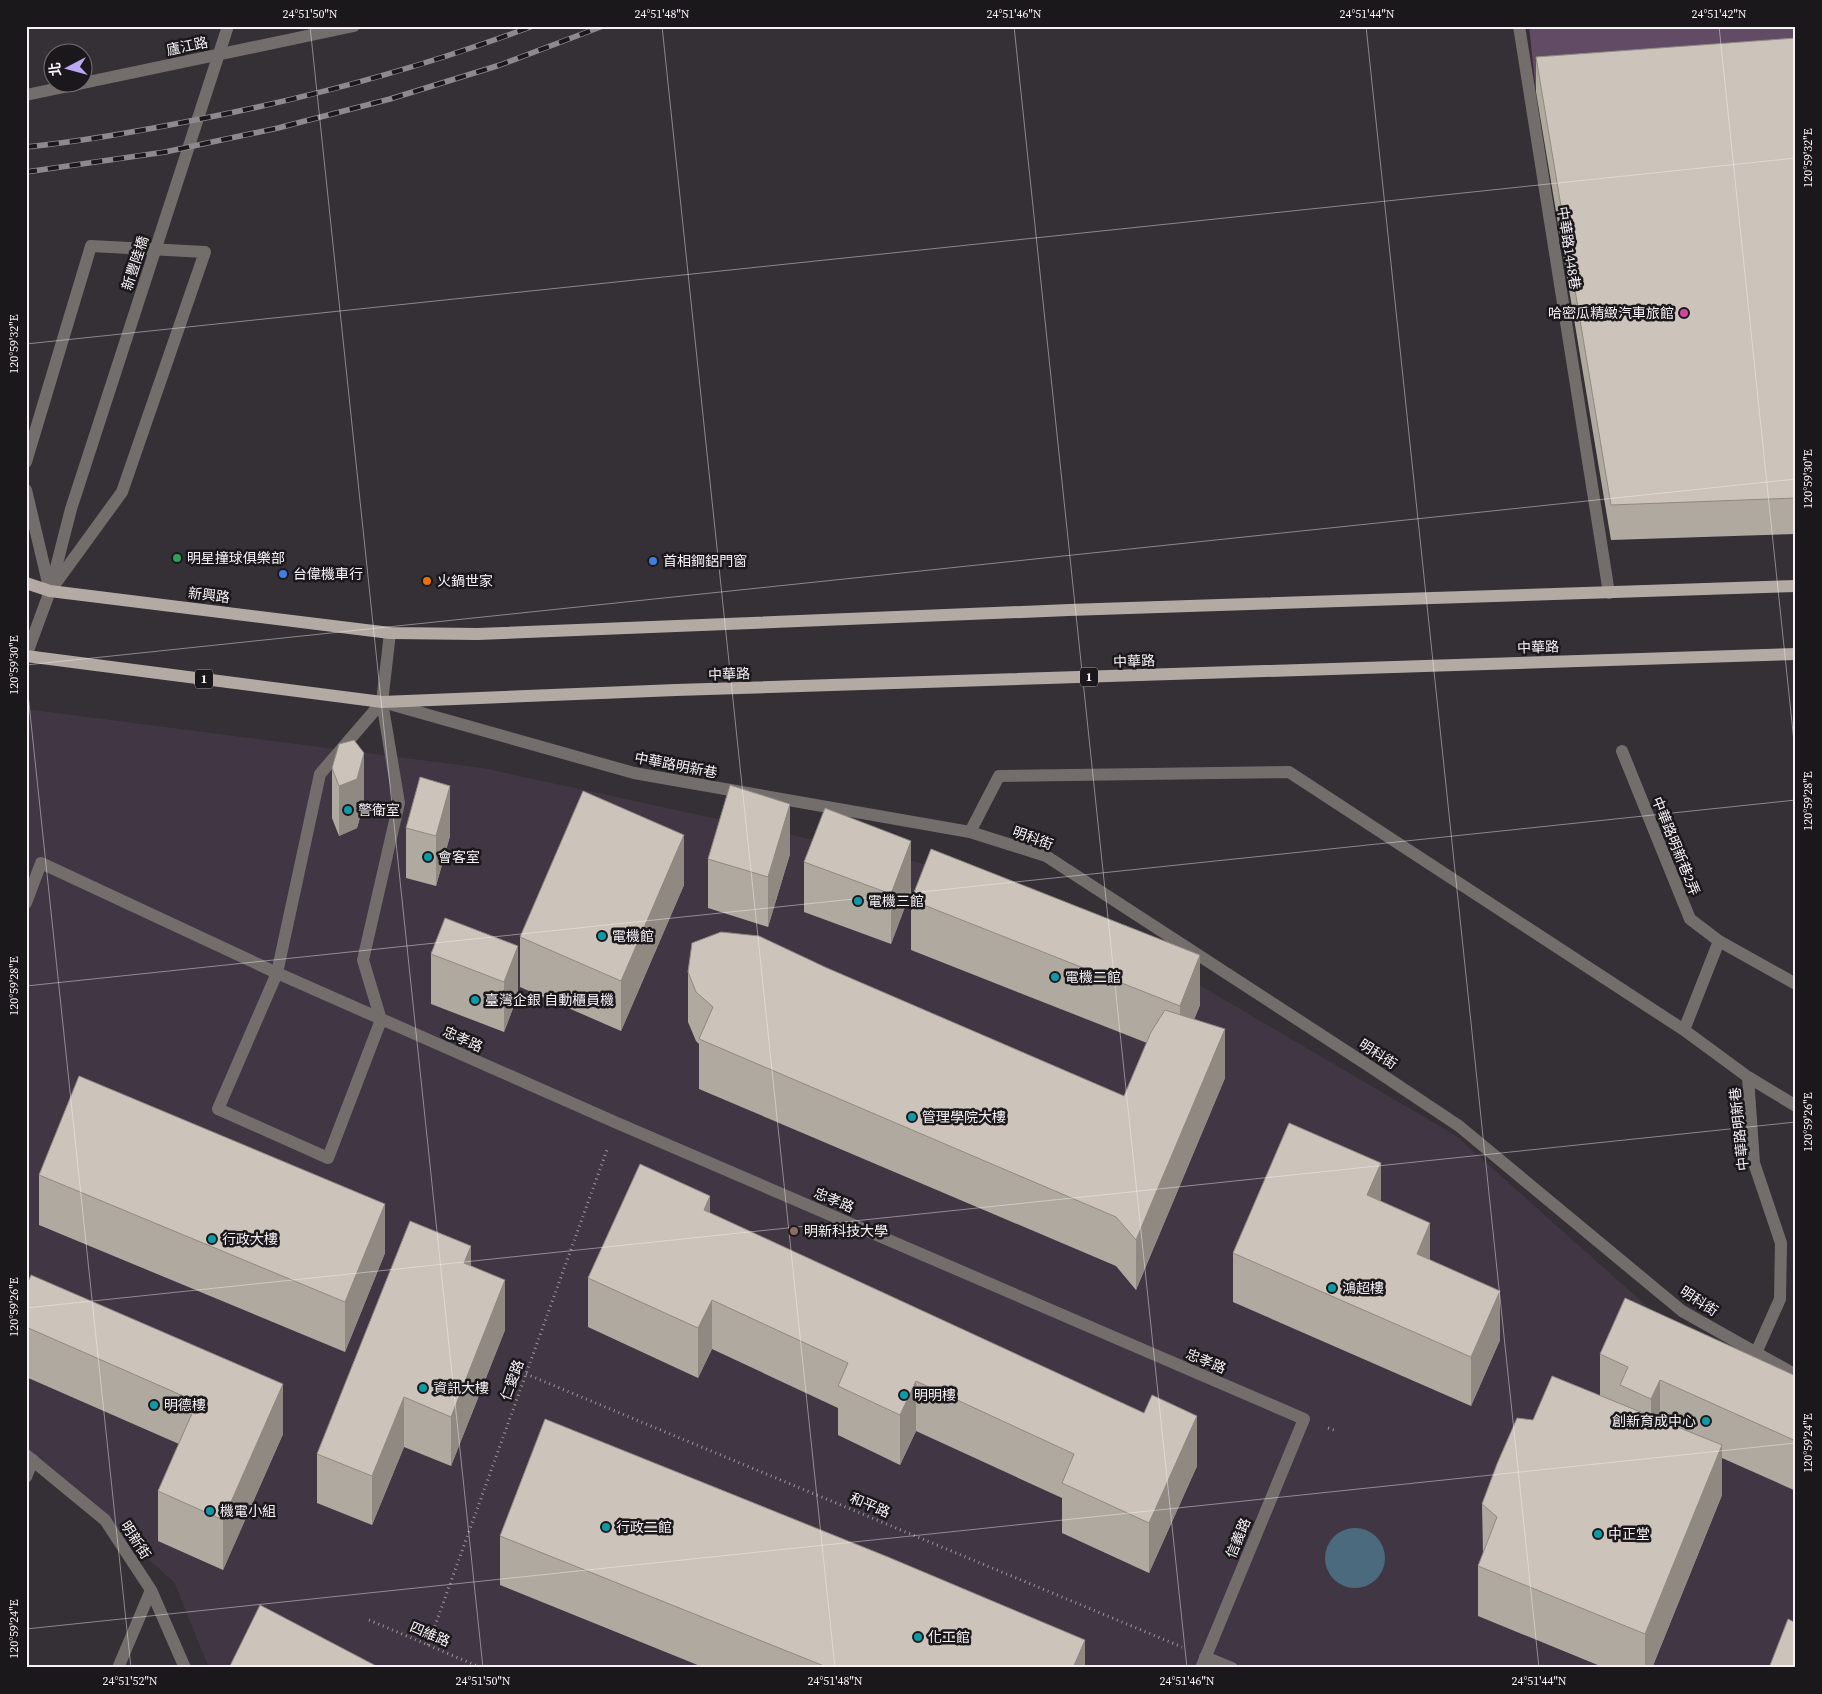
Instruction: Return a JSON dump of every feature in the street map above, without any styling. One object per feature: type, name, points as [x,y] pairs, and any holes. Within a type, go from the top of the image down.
[{"type":"main road","name":"新興路","points":[[26,582],[50,591],[390,633]]},
{"type":"main road","points":[[390,633],[478,634],[1069,610],[1796,586]]},
{"type":"main road","name":"中華路","points":[[382,702],[676,690],[1796,654]]},
{"type":"main road","name":"1","points":[[26,656],[382,702]]},
{"type":"street","name":"新豐陸橋","points":[[50,591],[71,509],[228,26]]},
{"type":"street","name":"廬江路","points":[[26,95],[354,26]]},
{"type":"street","name":"中華路1448巷","points":[[1519,26],[1609,593]]},
{"type":"street","points":[[26,462],[91,246],[205,252],[122,492],[50,591],[26,656]]},
{"type":"street","points":[[26,490],[50,591]]},
{"type":"street","points":[[382,702],[320,774],[277,973],[218,1109],[328,1158],[381,1020],[363,960],[399,803],[382,702],[390,633]]},
{"type":"street","name":"中華路明新巷","points":[[382,702],[634,773],[970,832]]},
{"type":"street","name":"中華路明新巷2弄","points":[[1622,751],[1690,919],[1719,941],[1796,984]]},
{"type":"street","points":[[970,832],[999,776],[1289,772],[1684,1030],[1719,941]]},
{"type":"street","name":"明科街","points":[[970,832],[1046,856],[1369,1066],[1459,1126],[1682,1311],[1756,1353]]},
{"type":"street","name":"忠孝路","points":[[26,903],[41,864],[381,1020],[1304,1419]]},
{"type":"street","name":"中華路明新巷","points":[[1684,1030],[1748,1077],[1754,1163],[1781,1243],[1780,1299],[1756,1353]]},
{"type":"street","points":[[1748,1077],[1796,1106]]},
{"type":"street","points":[[1756,1353],[1796,1375]]},
{"type":"street","name":"信義路","points":[[1203,1662],[1304,1419]]},
{"type":"street","points":[[26,1477],[30,1458]]},
{"type":"street","name":"明新街","points":[[30,1458],[105,1520],[151,1590],[184,1668]]},
{"type":"street","points":[[118,1668],[151,1590]]},
{"type":"street","points":[[1203,1662],[1232,1668]]},
{"type":"path","name":"仁愛路","points":[[428,1645],[617,1123]]},
{"type":"path","name":"和平路","points":[[526,1374],[1203,1662]]},
{"type":"path","name":"四維路","points":[[369,1620],[482,1668]]},
{"type":"shaded area","points":[[1529,26],[1796,26],[1796,74],[1536,92]]},
{"type":"shaded area","name":"明新科技大學","points":[[26,709],[483,768],[1032,887],[1455,1135],[1669,1326],[1796,1399],[1796,1668],[209,1668],[174,1582],[26,1451]]},
{"type":"water","points":[[1355,1528],[1372,1533],[1380,1541],[1385,1558],[1380,1575],[1372,1583],[1355,1588],[1338,1583],[1330,1575],[1325,1558],[1330,1541],[1338,1533]]},
{"type":"building","name":"哈密瓜精緻汽車旅館","points":[[1796,38],[1796,498],[1611,505],[1536,57]]},
{"type":"building","points":[[354,740],[364,753],[357,779],[339,786],[332,768],[339,744]]},
{"type":"building","points":[[420,777],[450,786],[436,836],[406,828]]},
{"type":"building","points":[[730,785],[790,804],[768,877],[708,859]]},
{"type":"building","points":[[583,791],[684,835],[621,981],[520,937]]},
{"type":"building","points":[[825,808],[911,841],[891,894],[804,862]]},
{"type":"building","points":[[931,849],[1200,955],[1180,1006],[911,900]]},
{"type":"building","points":[[445,918],[518,946],[504,982],[431,954]]},
{"type":"building","points":[[721,932],[759,936],[827,968],[1124,1096],[1151,1032],[1165,1010],[1225,1029],[1136,1240],[1116,1217],[699,1039],[713,1007],[696,992],[688,972],[692,943]]},
{"type":"building","points":[[79,1076],[385,1204],[345,1302],[39,1175]]},
{"type":"building","points":[[1289,1123],[1381,1163],[1367,1195],[1430,1223],[1417,1254],[1500,1291],[1471,1357],[1233,1253]]},
{"type":"building","points":[[640,1164],[710,1196],[704,1210],[1144,1413],[1152,1395],[1197,1416],[1149,1523],[1062,1483],[1074,1454],[916,1381],[900,1415],[838,1386],[848,1363],[712,1300],[698,1328],[588,1278]]},
{"type":"building","name":"資訊大樓","points":[[410,1221],[471,1246],[464,1263],[505,1280],[451,1417],[404,1397],[372,1476],[317,1454]]},
{"type":"building","points":[[31,1275],[283,1384],[223,1520],[158,1491],[197,1402],[26,1327],[26,1287]]},
{"type":"building","points":[[1625,1298],[1796,1376],[1796,1441],[1660,1380],[1651,1399],[1620,1385],[1628,1367],[1600,1354]]},
{"type":"building","name":"中正堂","points":[[1552,1376],[1722,1445],[1645,1634],[1478,1566],[1497,1517],[1482,1504],[1497,1464],[1517,1418],[1533,1420]]},
{"type":"building","points":[[545,1419],[888,1557],[1085,1640],[1073,1668],[829,1668],[500,1536]]},
{"type":"building","points":[[260,1605],[380,1668],[229,1668]]},
{"type":"building","points":[[1788,1619],[1796,1623],[1796,1668],[1769,1668]]},
{"type":"railway","points":[[26,147],[138,131],[330,90],[412,67],[533,26]]},
{"type":"railway","points":[[26,172],[165,152],[278,128],[390,99],[500,65],[603,26]]},
{"type":"place","name":"哈密瓜精緻汽車旅館","points":[[1684,313]]},
{"type":"place","name":"明星撞球俱樂部","points":[[177,558]]},
{"type":"place","name":"首相鋼鋁門窗","points":[[653,561]]},
{"type":"place","name":"台偉機車行","points":[[283,574]]},
{"type":"place","name":"火鍋世家","points":[[427,581]]},
{"type":"place","name":"警衛室","points":[[348,810]]},
{"type":"place","name":"會客室","points":[[428,857]]},
{"type":"place","name":"電機三館","points":[[858,901]]},
{"type":"place","name":"電機館","points":[[602,936]]},
{"type":"place","name":"電機二館","points":[[1055,977]]},
{"type":"place","name":"臺灣企銀 自動櫃員機","points":[[475,1000]]},
{"type":"place","name":"管理學院大樓","points":[[912,1117]]},
{"type":"place","name":"明新科技大學","points":[[794,1231]]},
{"type":"place","name":"行政大樓","points":[[212,1239]]},
{"type":"place","name":"鴻超樓","points":[[1332,1288]]},
{"type":"place","name":"資訊大樓","points":[[423,1388]]},
{"type":"place","name":"明明樓","points":[[904,1395]]},
{"type":"place","name":"明德樓","points":[[154,1405]]},
{"type":"place","name":"創新育成中心","points":[[1706,1421]]},
{"type":"place","name":"機電小組","points":[[210,1511]]},
{"type":"place","name":"行政二館","points":[[606,1527]]},
{"type":"place","name":"中正堂","points":[[1598,1534]]},
{"type":"place","name":"化工館","points":[[918,1637]]}]
